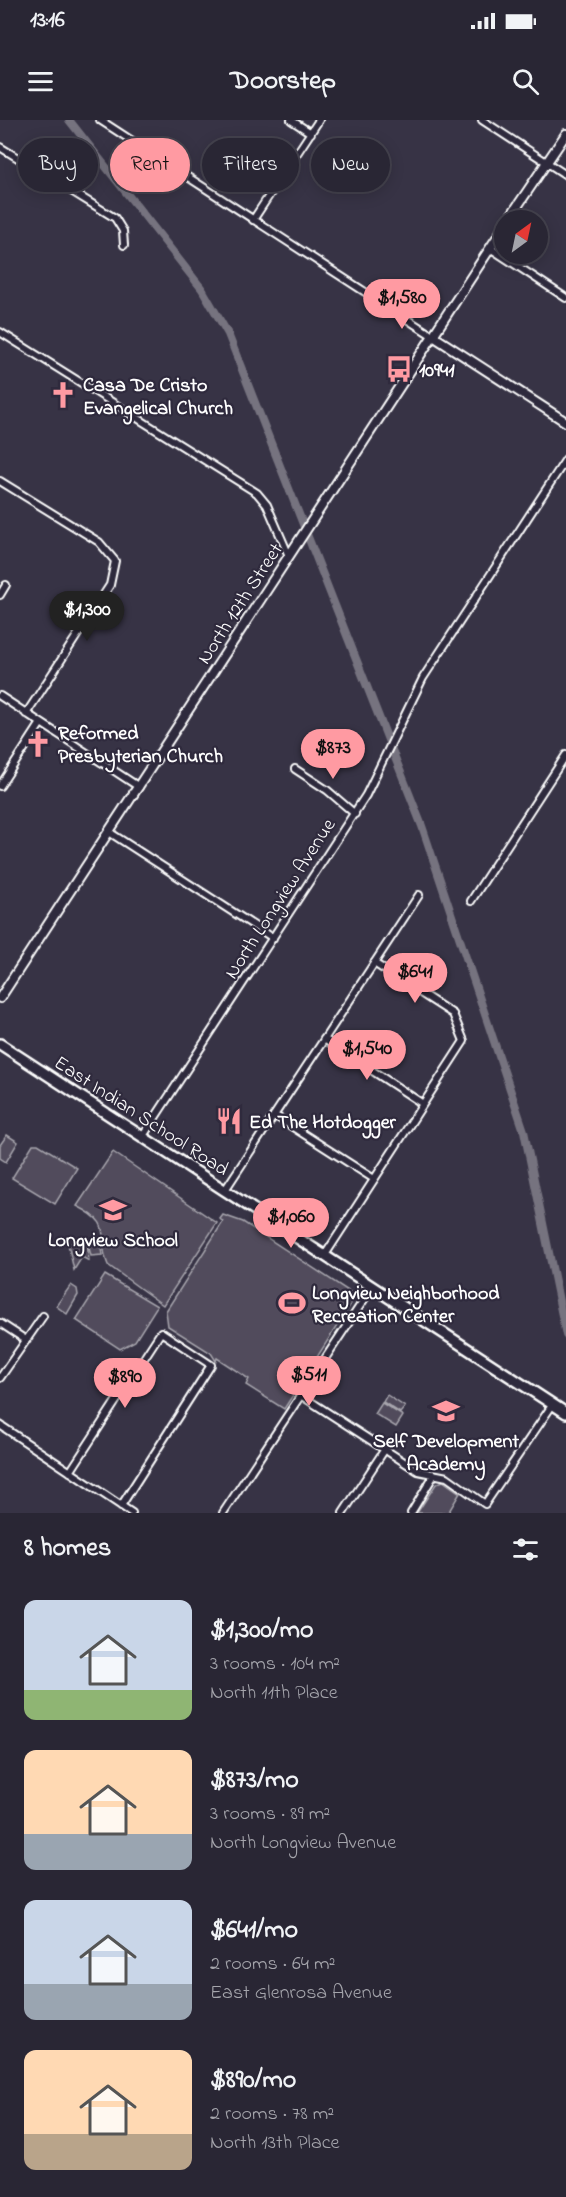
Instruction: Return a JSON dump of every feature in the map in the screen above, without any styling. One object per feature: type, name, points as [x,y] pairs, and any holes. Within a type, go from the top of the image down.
[{"type":"main road","name":"East Indian School Road","points":[[0,1044],[566,1413]]},
{"type":"street","points":[[100,120],[566,422]]},
{"type":"street","points":[[291,120],[311,133]]},
{"type":"street","points":[[254,220],[319,120]]},
{"type":"street","points":[[482,120],[566,175]]},
{"type":"street","points":[[515,210],[566,134]]},
{"type":"street","points":[[0,147],[114,218],[123,231],[124,245]]},
{"type":"street","name":"North 12th Street","points":[[0,998],[494,242]]},
{"type":"street","points":[[490,248],[566,298]]},
{"type":"street","points":[[0,332],[257,493],[267,505],[289,556]]},
{"type":"street","name":"North Longview Avenue","points":[[144,1136],[366,795],[423,678],[566,459]]},
{"type":"street","points":[[0,481],[99,542],[115,561],[110,585],[26,714]]},
{"type":"street","points":[[0,595],[6,585]]},
{"type":"street","points":[[0,696],[139,787]]},
{"type":"street","points":[[0,786],[41,723]]},
{"type":"street","points":[[471,901],[566,754]]},
{"type":"street","points":[[295,769],[327,790],[354,814]]},
{"type":"street","points":[[109,832],[273,938]]},
{"type":"street","points":[[225,1190],[419,895]]},
{"type":"street","points":[[325,1255],[465,1041],[453,1014],[374,963]]},
{"type":"street","points":[[324,1039],[423,1104]]},
{"type":"street","points":[[274,1115],[374,1179]]},
{"type":"street","points":[[223,1513],[373,1286]]},
{"type":"street","points":[[0,1378],[43,1316]]},
{"type":"street","points":[[0,1323],[26,1340]]},
{"type":"street","points":[[70,1472],[161,1332],[211,1365],[121,1506]]},
{"type":"street","points":[[302,1396],[418,1471],[447,1477],[485,1504],[553,1404]]},
{"type":"street","points":[[0,1425],[132,1513]]},
{"type":"street","points":[[343,1513],[385,1449]]},
{"type":"street","points":[[411,1513],[434,1475]]},
{"type":"shaded area","points":[[7,1135],[18,1142],[6,1162],[0,1158],[0,1145]]},
{"type":"shaded area","points":[[33,1144],[38,1144],[77,1168],[55,1204],[12,1178]]},
{"type":"shaded area","points":[[113,1152],[217,1223],[163,1305],[108,1265],[101,1225],[97,1219],[77,1206]]},
{"type":"shaded area","points":[[223,1215],[243,1222],[356,1296],[284,1409],[246,1385],[249,1379],[217,1358],[216,1361],[211,1353],[168,1326],[166,1311],[223,1222],[220,1219]]},
{"type":"shaded area","points":[[99,1237],[102,1255],[91,1256],[87,1240],[89,1261],[82,1257],[74,1270],[68,1244]]},
{"type":"shaded area","points":[[105,1275],[157,1306],[135,1341],[120,1349],[76,1320]]},
{"type":"shaded area","points":[[71,1285],[77,1289],[78,1295],[67,1314],[56,1306]]},
{"type":"shaded area","points":[[387,1395],[405,1407],[400,1413],[383,1402]]},
{"type":"shaded area","points":[[382,1403],[403,1416],[396,1427],[375,1414]]},
{"type":"shaded area","points":[[443,1481],[460,1493],[448,1513],[417,1513],[436,1484]]},
{"type":"waterway","points":[[69,120],[202,289],[228,334],[422,826],[524,1131],[566,1335]]},
{"type":"place","name":"10941","points":[[399,369]]},
{"type":"place","name":"Casa De Cristo Evangelical Church","points":[[63,395]]},
{"type":"place","name":"Reformed Presbyterian Church","points":[[38,744]]},
{"type":"place","name":"Ed The Hotdogger","points":[[229,1121]]},
{"type":"place","name":"Longview School","points":[[113,1210]]},
{"type":"place","name":"Longview Neighborhood Recreation Center","points":[[292,1303]]},
{"type":"place","name":"Self Development Academy","points":[[446,1411]]}]
